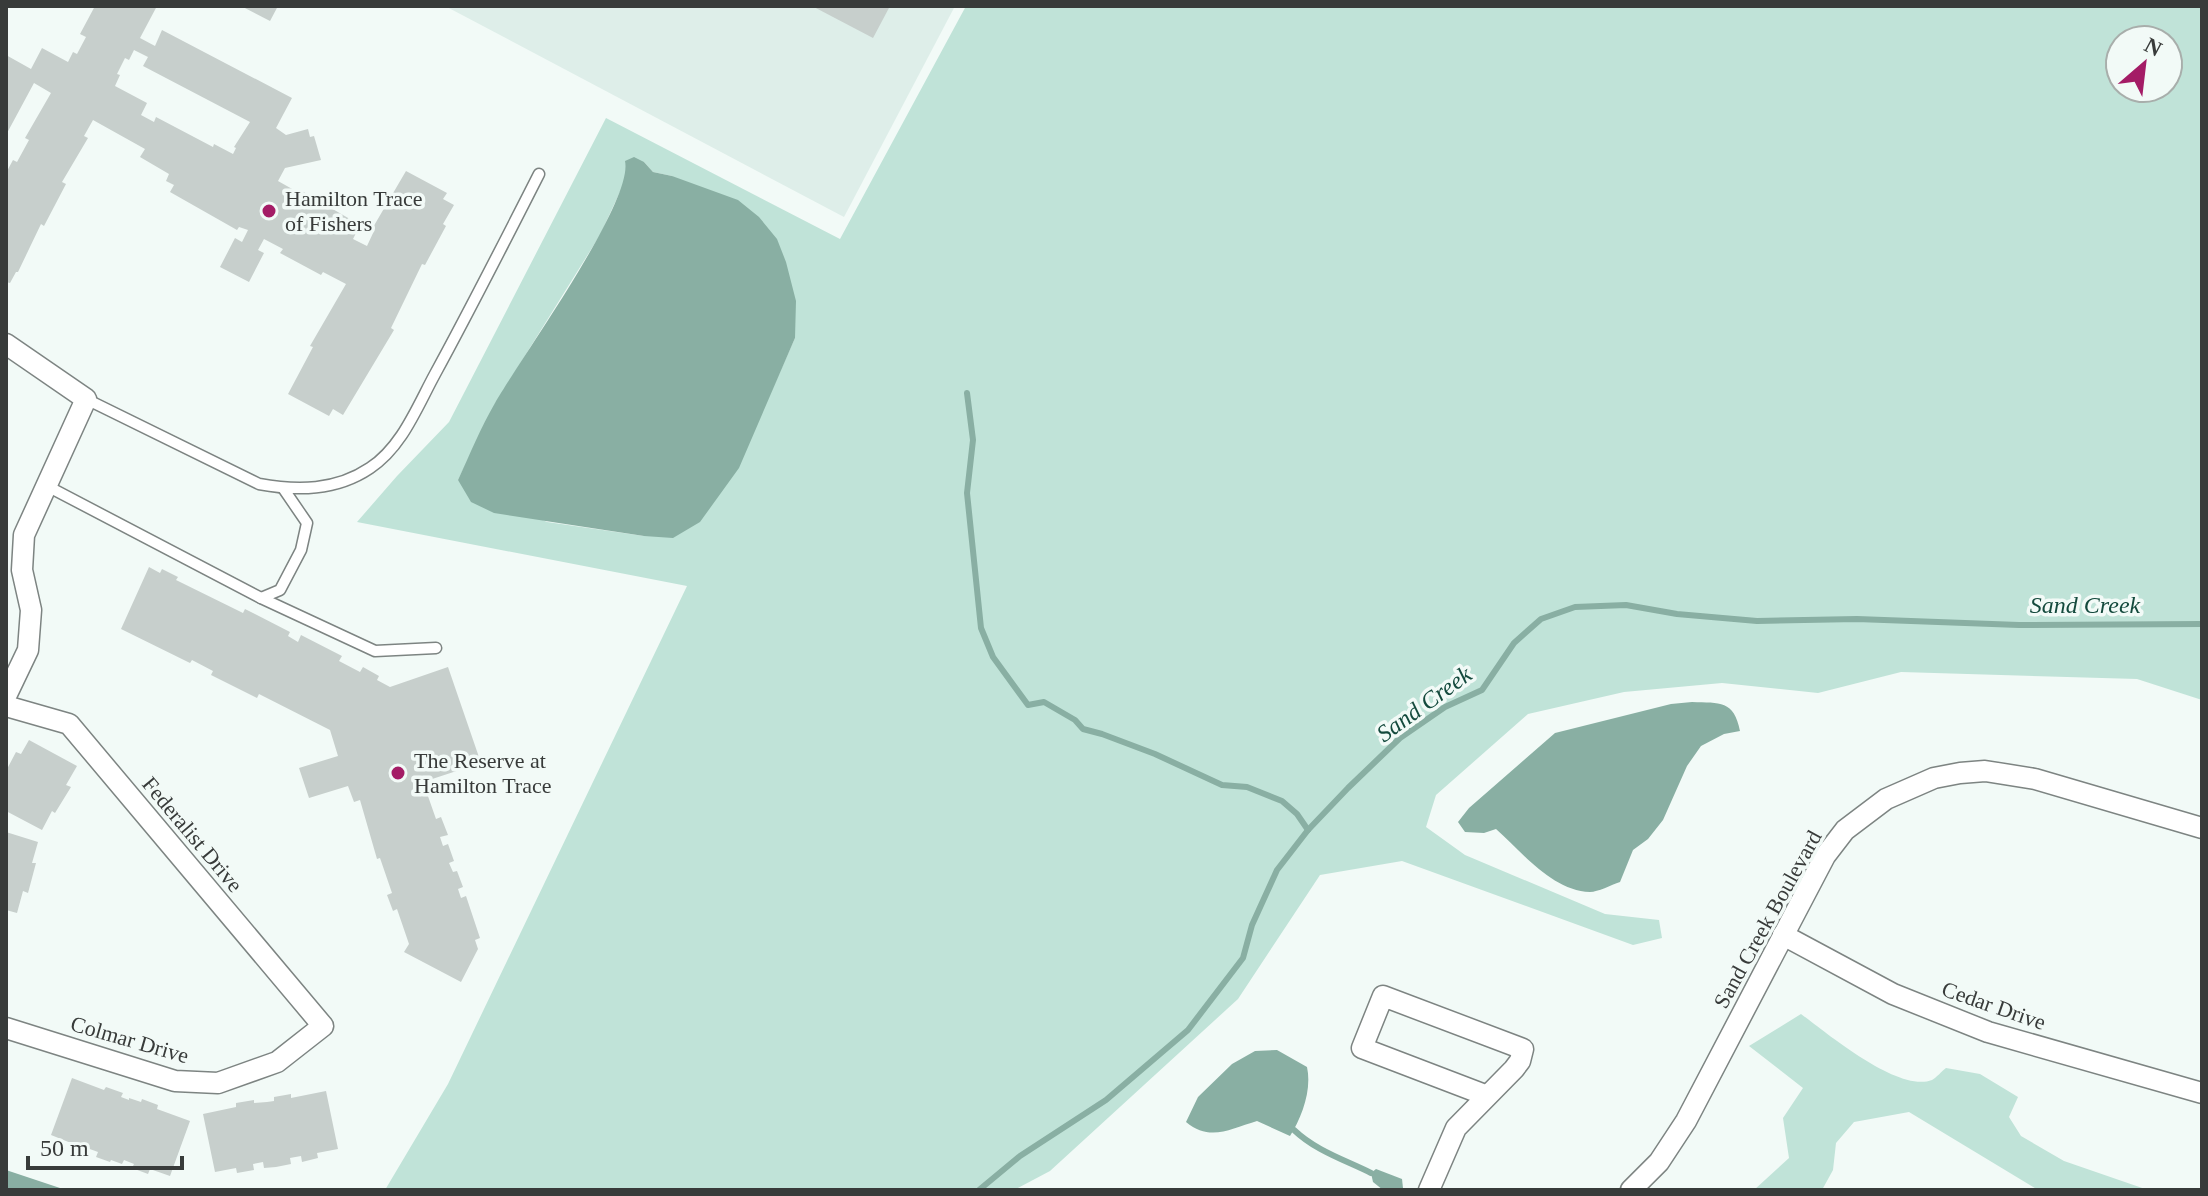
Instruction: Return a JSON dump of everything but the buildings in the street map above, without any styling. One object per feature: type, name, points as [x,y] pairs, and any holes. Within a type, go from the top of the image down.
[{"type":"street","points":[[6,344],[86,399],[24,535],[22,570],[31,610],[28,650],[6,696]]},
{"type":"street","name":"Federalist Drive","points":[[6,706],[69,724],[323,1026]]},
{"type":"street","name":"Sand Creek Boulevard","points":[[1631,1190],[1673,1143],[1825,856],[1845,830],[1886,799],[1934,778],[1985,771],[2011,774],[2202,828]]},
{"type":"street","name":"Cedar Drive","points":[[1783,935],[1893,994],[1988,1032],[2202,1093]]},
{"type":"street","points":[[1429,1190],[1456,1128],[1485,1095],[1514,1069],[1523,1049],[1383,996],[1362,1048],[1485,1095]]},
{"type":"street","name":"Colmar Drive","points":[[6,1028],[175,1081],[218,1083],[277,1062],[323,1026]]},
{"type":"lane","points":[[86,399],[259,484],[317,488],[351,480],[372,467],[396,444],[463,323],[539,174]]},
{"type":"lane","points":[[47,486],[261,598],[375,651],[436,648]]},
{"type":"lane","points":[[261,598],[280,590],[301,550],[307,523],[283,488]]},
{"type":"shaded area","points":[[445,6],[955,6],[844,217]]},
{"type":"shaded area","points":[[966,6],[2202,6],[2202,700],[2137,679],[1901,672],[1818,693],[1722,683],[1624,692],[1528,714],[1436,795],[1426,827],[1465,855],[1605,914],[1659,920],[1662,938],[1633,945],[1402,861],[1320,875],[1238,999],[1050,1171],[1014,1190],[385,1190],[448,1084],[687,586],[357,522],[449,422],[606,118],[840,239]],"holes":[[[644,162],[653,172],[672,176],[795,338],[763,410],[644,536],[547,522],[458,480],[495,404],[600,235],[625,181],[627,169]]]},
{"type":"shaded area","points":[[634,157],[653,172],[738,200],[759,217],[777,239],[796,301],[795,338],[739,468],[700,522],[673,538],[494,513],[471,502],[458,480],[495,403],[594,244],[623,181],[625,161]]},
{"type":"shaded area","points":[[1692,702],[1730,708],[1740,731],[1724,734],[1701,746],[1687,766],[1663,820],[1648,839],[1633,850],[1620,882],[1593,892],[1576,890],[1538,868],[1496,829],[1484,833],[1465,832],[1458,822],[1469,808],[1555,733],[1671,704]]},
{"type":"shaded area","points":[[1801,1014],[1845,1047],[1901,1078],[1918,1082],[1932,1080],[1946,1068],[1980,1074],[2018,1097],[2009,1117],[2021,1136],[2064,1161],[2148,1190],[2038,1190],[1909,1112],[1854,1122],[1836,1143],[1833,1170],[1822,1190],[1754,1190],[1789,1158],[1783,1118],[1803,1088],[1749,1046]]},
{"type":"shaded area","points":[[1277,1050],[1307,1067],[1305,1103],[1290,1136],[1257,1121],[1212,1133],[1186,1122],[1198,1097],[1232,1064],[1255,1051]]},
{"type":"shaded area","points":[[1376,1169],[1402,1179],[1403,1188],[1383,1190],[1373,1182],[1371,1173]]},
{"type":"shaded area","points":[[6,1170],[66,1190],[6,1190]]},
{"type":"waterway","points":[[967,393],[973,440],[967,493],[981,628],[993,657],[1028,705],[1044,702],[1075,720],[1083,729],[1155,754],[1222,785],[1247,787],[1282,801],[1297,814],[1308,830]]},
{"type":"waterway","name":"Sand Creek","points":[[979,1190],[1020,1156],[1106,1100],[1188,1030],[1243,958],[1252,925],[1277,870],[1308,830],[1400,738],[1445,707],[1482,690],[1514,643],[1541,619],[1575,607],[1626,605],[1677,614],[1757,621],[1857,619],[2019,625],[2202,624]]},
{"type":"waterway","points":[[1294,1130],[1321,1149],[1371,1173]]},
{"type":"place","name":"Hamilton Trace of Fishers","points":[[269,211]]},
{"type":"place","name":"The Reserve at Hamilton Trace","points":[[398,773]]}]
